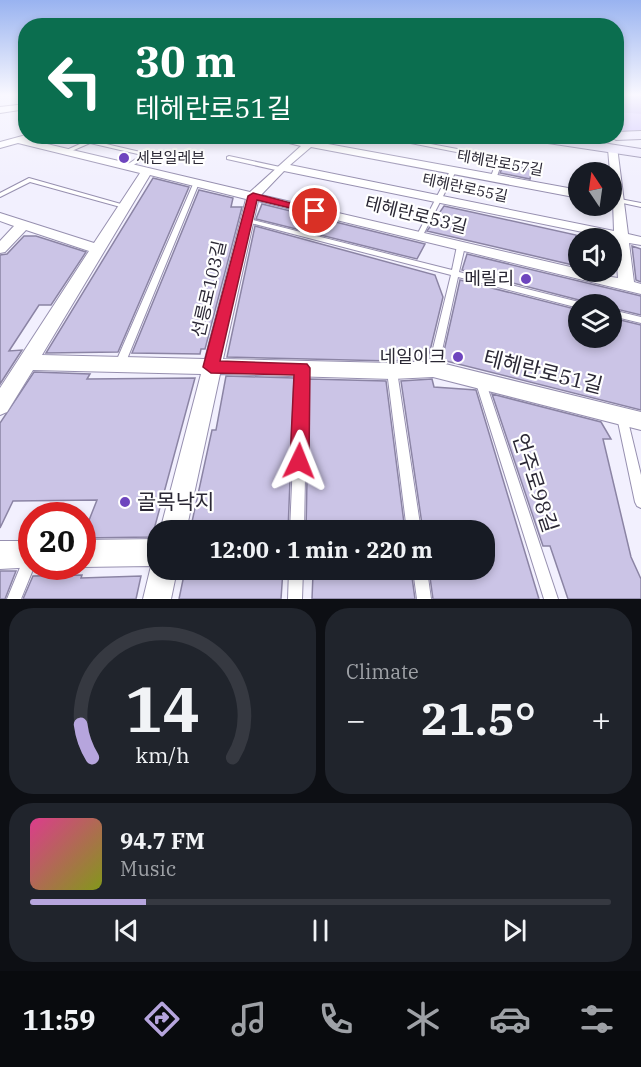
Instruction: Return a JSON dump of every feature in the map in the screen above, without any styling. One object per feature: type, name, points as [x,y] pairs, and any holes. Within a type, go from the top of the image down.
[{"type":"main road","points":[[624,138],[641,135]]},
{"type":"main road","points":[[624,143],[641,153]]},
{"type":"street","points":[[0,146],[18,141]]},
{"type":"street","name":"테헤란로53길","points":[[41,144],[127,167],[641,289]]},
{"type":"street","name":"선릉로103길","points":[[176,520],[245,220],[253,196],[281,168],[310,144]]},
{"type":"street","name":"테헤란로57길","points":[[328,144],[453,171],[568,192]]},
{"type":"street","points":[[616,144],[616,162]]},
{"type":"street","name":"테헤란로55길","points":[[281,168],[574,228]]},
{"type":"street","points":[[0,406],[100,250],[147,171]]},
{"type":"street","points":[[0,217],[100,250]]},
{"type":"street","points":[[0,249],[24,224]]},
{"type":"street","points":[[622,238],[627,285]]},
{"type":"street","name":"테헤란로55길","points":[[622,238],[641,241]]},
{"type":"street","name":"테헤란로51길","points":[[27,362],[392,371],[433,369],[632,419]]},
{"type":"street","points":[[96,554],[147,552]]},
{"type":"street","points":[[0,555],[18,555]]},
{"type":"street","points":[[157,599],[162,580]]},
{"type":"lane","points":[[65,152],[82,144]]},
{"type":"lane","points":[[101,144],[147,155],[127,167]]},
{"type":"lane","points":[[420,144],[500,159],[494,179]]},
{"type":"lane","points":[[229,158],[281,168]]},
{"type":"lane","points":[[420,235],[453,171]]},
{"type":"lane","points":[[0,195],[29,180],[126,207]]},
{"type":"lane","points":[[120,364],[196,183]]},
{"type":"lane","points":[[622,201],[641,205]]},
{"type":"lane","points":[[245,220],[568,302]]},
{"type":"lane","points":[[433,369],[461,246]]},
{"type":"lane","points":[[622,315],[641,320]]},
{"type":"lane","points":[[297,520],[302,368]]},
{"type":"lane","points":[[392,371],[412,520]]},
{"type":"lane","name":"언주로98길","points":[[480,380],[551,599]]},
{"type":"lane","points":[[632,419],[641,502]]},
{"type":"lane","points":[[14,599],[22,580]]},
{"type":"lane","points":[[295,599],[296,580]]},
{"type":"lane","points":[[421,580],[424,599]]},
{"type":"shaded area","points":[[624,123],[641,123],[641,131],[624,132]]},
{"type":"building","points":[[504,164],[532,169],[530,179],[500,173]]},
{"type":"building","points":[[153,178],[189,187],[118,352],[46,353]]},
{"type":"building","points":[[199,190],[233,198],[231,207],[242,207],[205,349],[201,349],[200,354],[132,353]]},
{"type":"building","points":[[262,204],[425,244],[417,259],[256,219]]},
{"type":"building","points":[[444,206],[568,233],[568,264],[427,231]]},
{"type":"building","points":[[255,226],[435,275],[443,297],[428,359],[392,361],[227,357]]},
{"type":"building","points":[[24,236],[36,236],[86,252],[51,305],[39,305],[9,351],[22,350],[0,384],[0,255],[7,254]]},
{"type":"building","points":[[632,246],[641,249],[641,282],[636,280]]},
{"type":"building","points":[[467,254],[568,278],[568,282],[583,282],[641,296],[641,315],[622,310],[622,294],[568,294],[568,297],[462,270]]},
{"type":"building","points":[[460,280],[568,307],[568,348],[622,348],[622,320],[641,325],[641,410],[442,360]]},
{"type":"building","points":[[34,372],[90,374],[87,379],[195,378],[157,520],[147,520],[147,537],[96,538],[97,500],[13,501],[0,528],[0,423]]},
{"type":"building","points":[[226,376],[294,378],[288,520],[192,520],[212,430],[216,430]]},
{"type":"building","points":[[309,379],[386,381],[404,520],[306,520]]},
{"type":"building","points":[[432,379],[434,387],[476,390],[539,599],[433,599],[430,580],[495,580],[495,520],[421,520],[401,381]]},
{"type":"building","points":[[492,394],[601,422],[611,439],[603,439],[631,557],[641,579],[641,599],[568,599],[550,546],[543,546]]},
{"type":"building","points":[[0,571],[16,571],[5,599],[0,599]]},
{"type":"building","points":[[141,576],[136,599],[23,599],[31,580],[96,580],[96,578]]},
{"type":"building","points":[[183,580],[282,580],[281,599],[179,599]]},
{"type":"building","points":[[313,580],[412,580],[415,599],[312,599]]},
{"type":"place","name":"세븐일레븐","points":[[124,158]]},
{"type":"place","name":"메릴리","points":[[526,279]]},
{"type":"place","name":"네일이크","points":[[458,357]]},
{"type":"place","name":"골목낙지","points":[[125,502]]},
{"type":"route","points":[[299,461],[302,368],[211,367],[245,220],[253,196],[315,211]]}]
